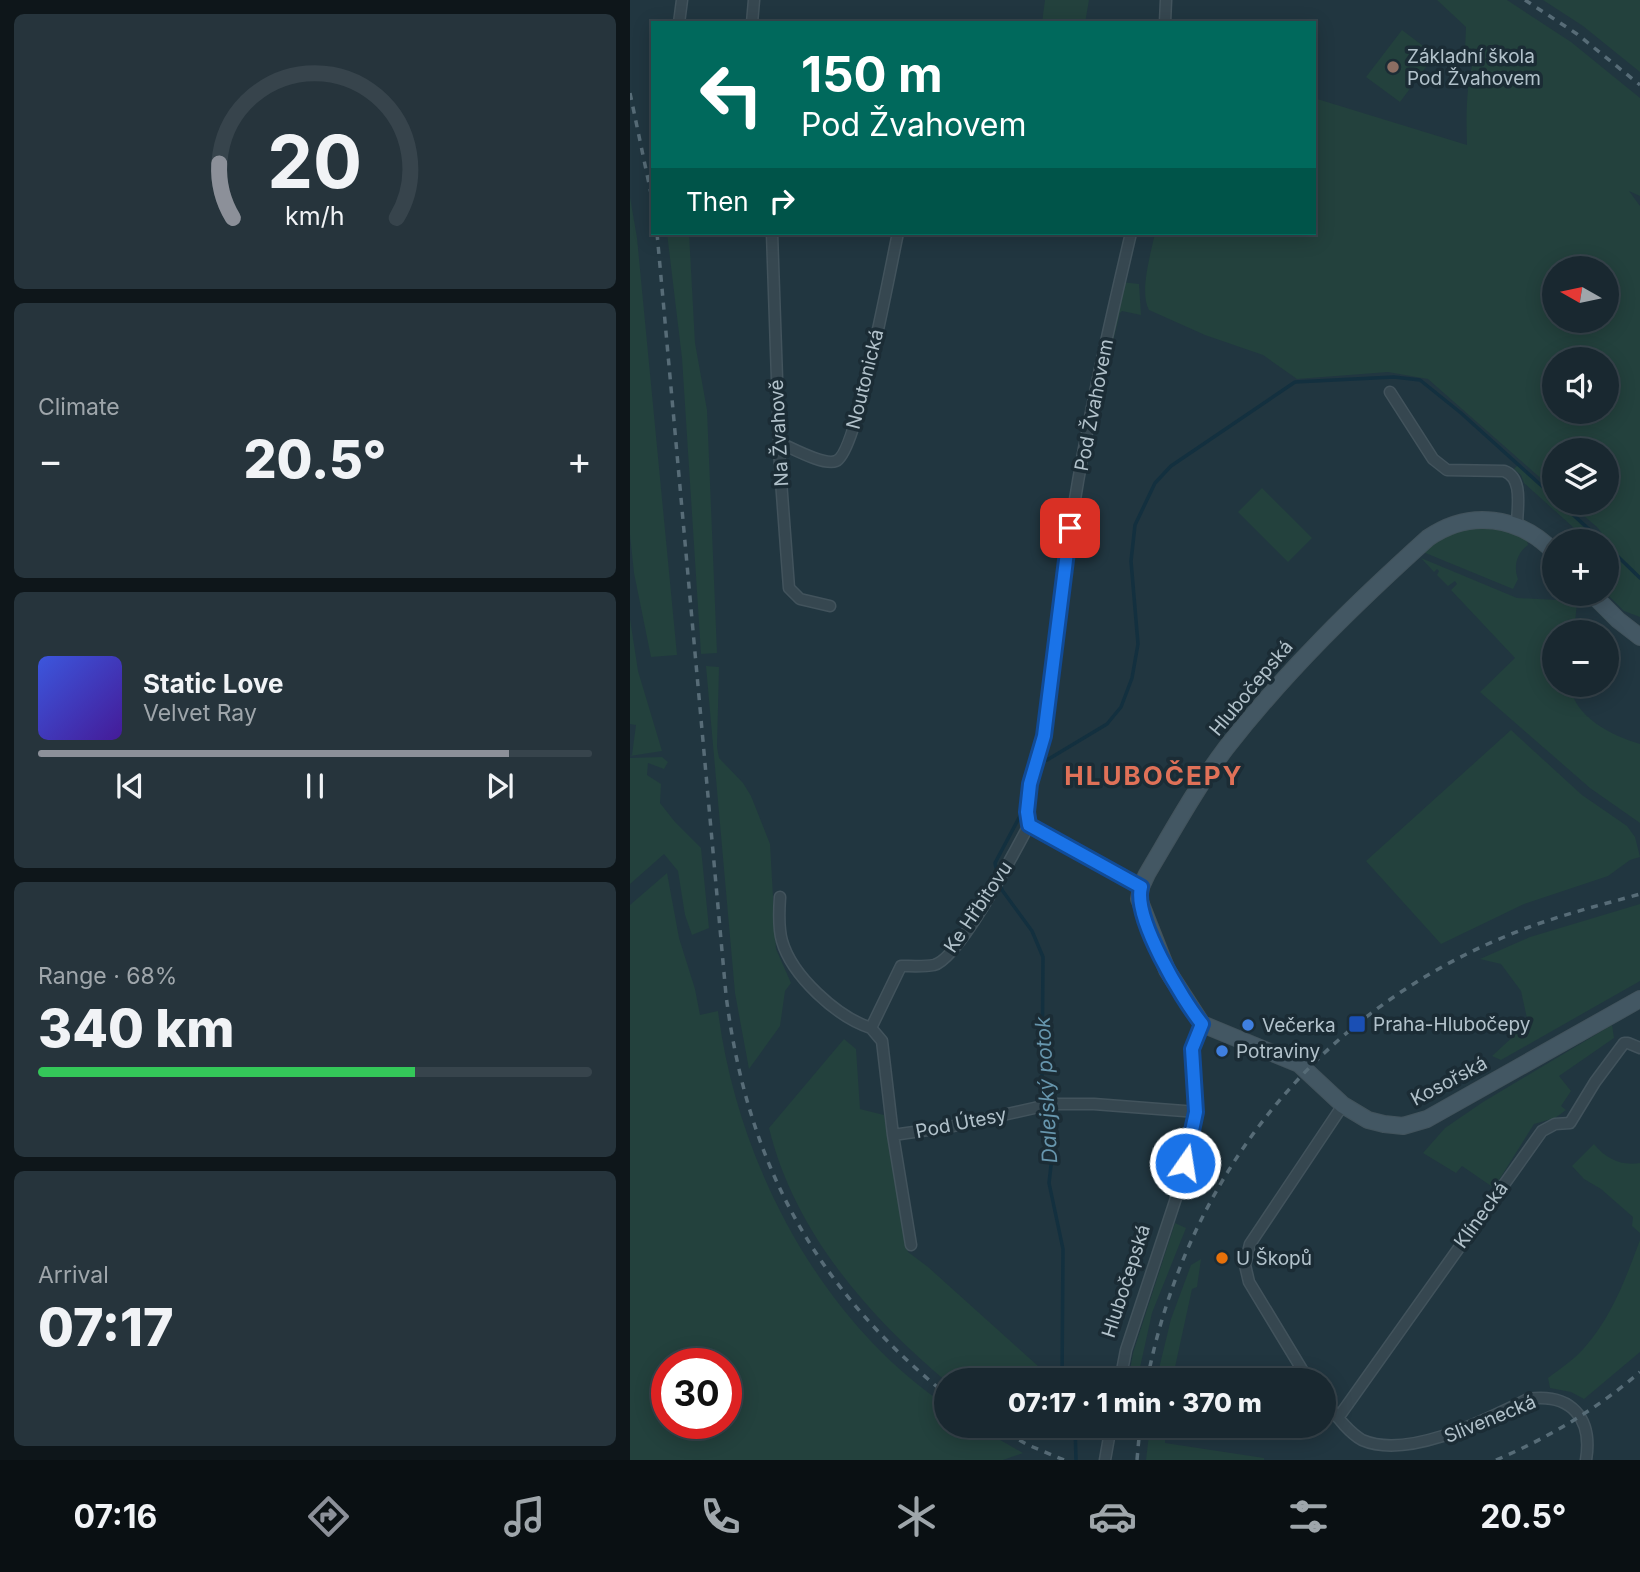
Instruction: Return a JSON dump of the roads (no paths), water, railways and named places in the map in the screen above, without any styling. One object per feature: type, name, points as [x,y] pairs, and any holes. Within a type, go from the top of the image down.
[{"type":"street","points":[[679,21],[682,0]]},
{"type":"street","points":[[752,21],[754,0]]},
{"type":"street","points":[[1165,21],[1166,0]]},
{"type":"street","name":"Na Žvahově","points":[[772,235],[789,588],[800,599],[830,606]]},
{"type":"street","name":"Noutonická","points":[[780,443],[827,462],[837,461],[843,456],[856,422],[898,235]]},
{"type":"street","name":"Pod Žvahovem","points":[[1029,825],[1027,812],[1030,784],[1044,736],[1070,528],[1085,444],[1131,235]]},
{"type":"street","points":[[1390,391],[1433,458],[1447,470],[1504,471],[1513,474],[1517,482],[1517,526]]},
{"type":"street","name":"Hlubočepská","points":[[1141,887],[1219,758],[1263,702],[1322,637],[1423,543],[1440,530],[1480,519],[1517,526],[1542,541]]},
{"type":"street","points":[[1604,606],[1640,637]]},
{"type":"street","points":[[1029,825],[1141,887],[1139,899],[1142,911],[1159,954],[1175,985],[1202,1024]]},
{"type":"street","name":"Ke Hřbitovu","points":[[871,1028],[901,966],[934,965],[947,957],[994,891],[1029,825]]},
{"type":"street","points":[[780,897],[782,940],[802,977],[852,1022],[871,1028]]},
{"type":"street","name":"Kosořská","points":[[1202,1024],[1299,1064],[1343,1105],[1368,1119],[1403,1126],[1416,1123],[1472,1095],[1640,999]]},
{"type":"street","name":"Hlubočepská","points":[[1123,1368],[1179,1189],[1196,1112],[1192,1049],[1202,1024]]},
{"type":"street","name":"Pod Útesy","points":[[871,1028],[882,1041],[893,1135],[911,1245]]},
{"type":"street","name":"Klínecká","points":[[1338,1418],[1542,1131],[1555,1124],[1570,1123],[1595,1082],[1624,1043],[1640,1048]]},
{"type":"street","name":"Pod Útesy","points":[[893,1135],[949,1127],[1052,1104],[1094,1104],[1196,1112]]},
{"type":"street","points":[[1300,1368],[1249,1282],[1245,1265],[1250,1244],[1343,1105]]},
{"type":"street","name":"Slivenecká","points":[[1336,1415],[1361,1440],[1375,1447],[1409,1449],[1428,1445],[1528,1399],[1556,1399],[1571,1407],[1587,1428],[1589,1442],[1586,1460]]},
{"type":"street","points":[[1105,1460],[1109,1438]]},
{"type":"waterway","name":"Dalejský potok","points":[[1047,760],[1107,724],[1121,707],[1132,678],[1138,644],[1131,561],[1135,525],[1155,483],[1171,466],[1295,382],[1394,377],[1420,380],[1542,486]]},
{"type":"waterway","name":"Dalejský potok","points":[[1573,515],[1589,529]]},
{"type":"waterway","name":"Dalejský potok","points":[[1619,558],[1640,578]]},
{"type":"waterway","name":"Dalejský potok","points":[[998,876],[995,863],[1020,816]]},
{"type":"waterway","name":"Dalejský potok","points":[[1000,883],[1002,890],[1032,931],[1043,957],[1042,1086],[1053,1148],[1049,1183],[1063,1249],[1062,1368]]},
{"type":"waterway","name":"Dalejský potok","points":[[1075,1438],[1076,1460]]},
{"type":"railway","points":[[1525,0],[1577,34],[1640,85]]},
{"type":"railway","points":[[630,93],[651,193]]},
{"type":"railway","points":[[657,235],[726,995],[736,1056],[751,1113],[770,1167],[795,1218],[825,1266],[860,1311],[900,1354],[934,1384]]},
{"type":"railway","points":[[1150,1368],[1166,1307],[1193,1238],[1227,1173],[1269,1113],[1318,1059],[1374,1011],[1436,971],[1521,930],[1640,894]]},
{"type":"railway","points":[[1496,1460],[1571,1422],[1640,1372]]},
{"type":"railway","points":[[1016,1438],[1064,1460]]},
{"type":"railway","points":[[1137,1460],[1139,1438]]},
{"type":"place","name":"Základní škola Pod Žvahovem","points":[[1393,67]]},
{"type":"place","name":"Praha-Hlubočepy","points":[[1357,1024]]},
{"type":"place","name":"Večerka","points":[[1248,1025]]},
{"type":"place","name":"Potraviny","points":[[1222,1051]]},
{"type":"place","name":"U Škopů","points":[[1222,1258]]},
{"type":"district","name":"HLUBOČEPY","points":[[1154,775]]}]
